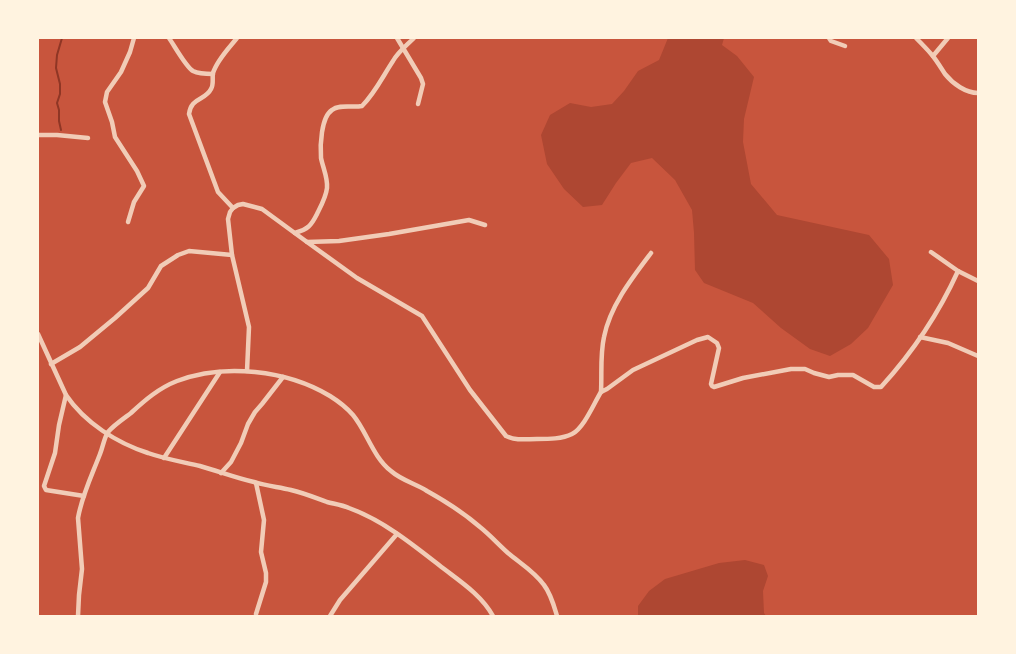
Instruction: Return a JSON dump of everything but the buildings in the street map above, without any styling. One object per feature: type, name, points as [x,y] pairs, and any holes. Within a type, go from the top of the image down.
[{"type":"street","points":[[128,222],[134,202],[144,186],[115,137],[105,102],[107,92],[130,52],[134,38]]},
{"type":"street","points":[[169,38],[193,71],[213,74]]},
{"type":"street","points":[[233,208],[218,192],[189,114],[194,102],[211,89],[213,74],[219,61],[237,38]]},
{"type":"street","points":[[397,38],[423,84],[418,104]]},
{"type":"street","points":[[295,233],[309,227],[325,196],[327,188],[326,176],[321,156],[322,133],[326,117],[332,109],[362,106],[377,87],[394,59],[414,38]]},
{"type":"street","points":[[829,38],[831,41],[845,46]]},
{"type":"street","points":[[916,38],[933,56],[950,80],[972,93],[978,93]]},
{"type":"street","points":[[933,56],[948,38]]},
{"type":"street","points":[[38,135],[88,138]]},
{"type":"street","points":[[247,371],[249,327],[232,255],[228,219],[230,212],[238,205],[243,204],[262,209],[357,278],[422,316],[470,390],[506,436],[514,440],[563,438],[574,433],[583,423],[601,392],[601,355],[606,329],[627,286],[652,253]]},
{"type":"street","points":[[307,242],[347,240],[469,220],[484,225]]},
{"type":"street","points":[[52,364],[80,347],[115,318],[148,288],[161,266],[178,255],[189,251],[232,255]]},
{"type":"street","points":[[931,252],[958,271],[978,281]]},
{"type":"street","points":[[601,392],[633,370],[697,340],[708,338],[716,343],[719,348],[711,384],[714,387],[743,378],[791,369],[806,369],[829,377],[853,375],[874,387],[881,387],[920,337],[948,293],[958,271]]},
{"type":"street","points":[[38,334],[66,395],[77,410],[107,433],[135,449],[256,483],[292,490],[365,515],[418,548],[471,590],[484,602],[493,616]]},
{"type":"street","points":[[920,337],[948,343],[978,356]]},
{"type":"street","points":[[78,616],[82,570],[78,518],[107,433],[149,397],[176,381],[195,375],[247,371],[296,381],[330,396],[346,408],[353,415],[384,465],[392,472],[427,490],[479,526],[539,578],[550,594],[557,616]]},
{"type":"street","points":[[164,458],[220,372]]},
{"type":"street","points":[[221,473],[231,462],[255,412],[283,377]]},
{"type":"street","points":[[66,395],[59,425],[57,448],[44,486],[46,490],[84,496]]},
{"type":"street","points":[[256,483],[264,520],[261,552],[266,572],[266,582],[256,614]]},
{"type":"street","points":[[330,616],[340,600],[397,534]]},
{"type":"shaded area","points":[[668,38],[724,38],[722,45],[737,56],[754,77],[744,119],[743,142],[751,184],[777,215],[869,235],[889,259],[893,285],[868,328],[851,344],[830,356],[810,349],[781,328],[753,303],[704,283],[695,270],[692,210],[675,180],[652,158],[631,163],[602,205],[583,207],[564,189],[547,164],[541,135],[550,115],[570,103],[591,107],[612,104],[638,71],[659,60]]},
{"type":"shaded area","points":[[745,560],[764,565],[768,576],[763,591],[764,613],[766,616],[638,616],[638,606],[649,591],[665,579],[719,563]]},
{"type":"waterway","points":[[61,130],[57,103],[60,94],[60,84],[56,68],[57,55],[62,38]]}]
